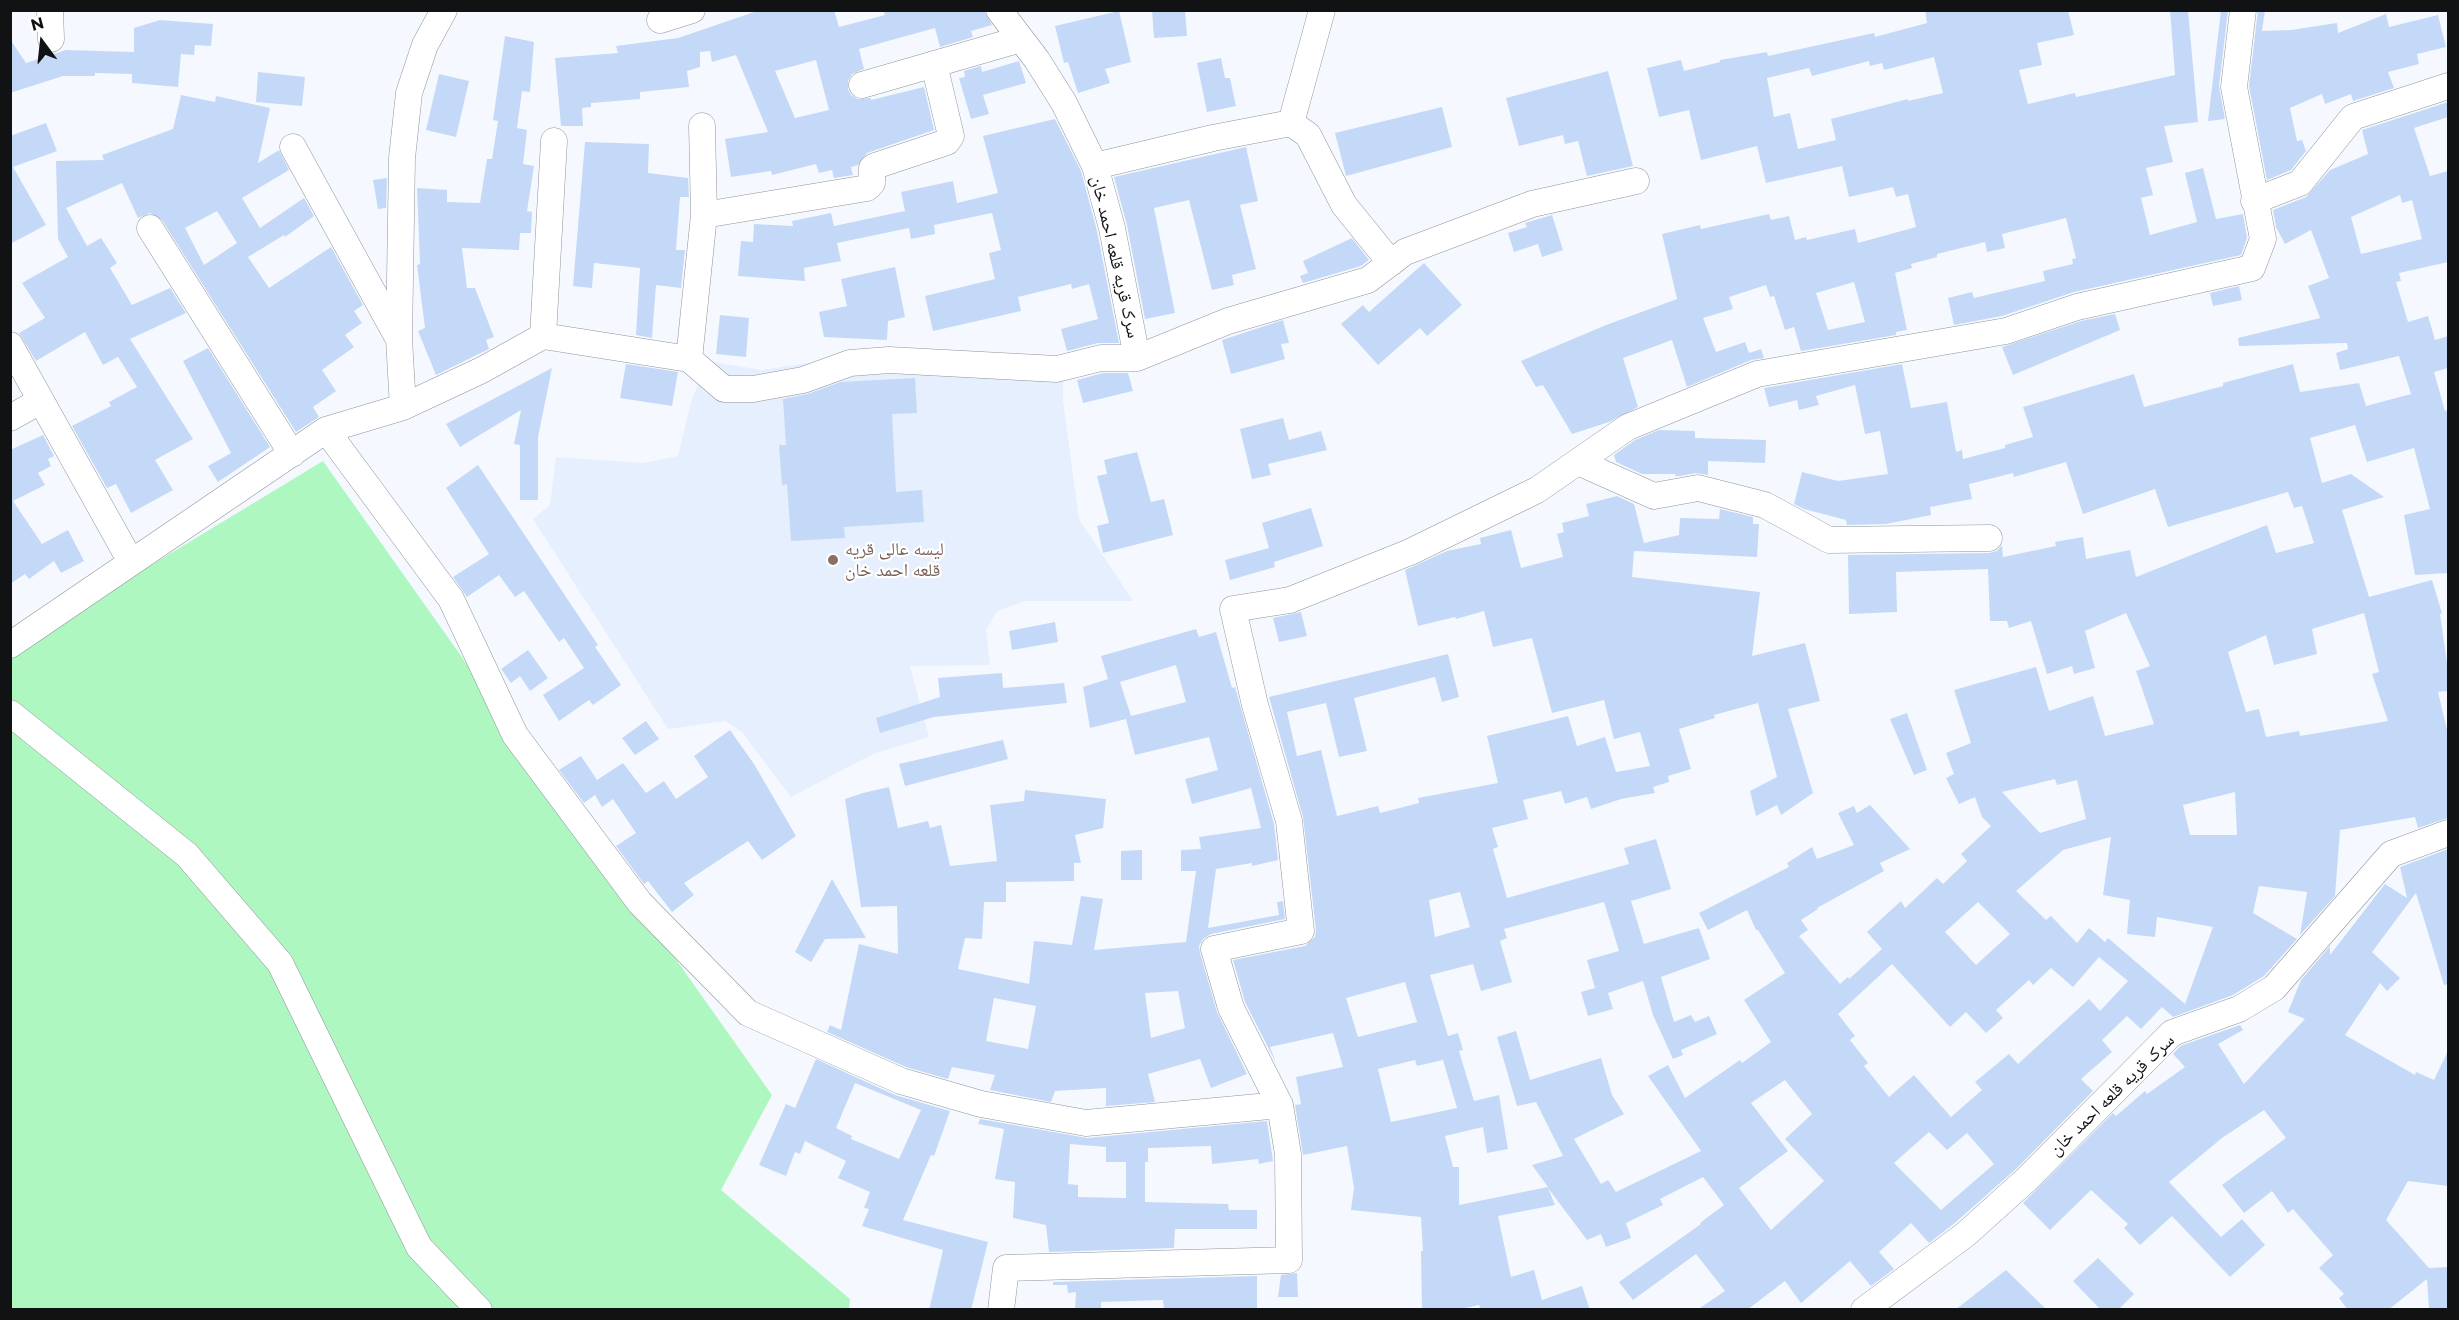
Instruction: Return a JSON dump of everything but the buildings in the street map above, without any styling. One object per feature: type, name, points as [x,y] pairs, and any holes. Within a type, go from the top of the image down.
[{"type":"street","points":[[50,10],[51,39]]},
{"type":"street","points":[[403,407],[399,339],[402,158],[409,93],[425,45],[444,10]]},
{"type":"street","points":[[660,20],[692,10]]},
{"type":"street","name":"سرک قریه قلعه احمد خان","points":[[689,359],[724,389],[753,389],[803,380],[850,363],[890,360],[1057,369],[1101,358],[1137,358],[1112,228],[1095,166],[1064,103],[999,10]]},
{"type":"street","points":[[1291,123],[1322,10]]},
{"type":"street","points":[[1001,1310],[1006,1268],[1289,1260],[1288,1154],[1280,1104],[1231,1008],[1214,949],[1301,931],[1289,821],[1255,705],[1233,609],[1290,600],[1410,552],[1538,490],[1628,427],[1757,374],[2006,332],[2077,307],[2252,268],[2263,239],[2234,87],[2243,10]]},
{"type":"street","points":[[862,85],[1021,39]]},
{"type":"street","points":[[704,215],[867,188],[872,183],[872,168],[947,142],[951,136],[934,64]]},
{"type":"street","points":[[2254,201],[2300,183],[2353,117],[2448,86]]},
{"type":"street","points":[[1095,166],[1213,138],[1291,123],[1308,135],[1344,205],[1391,263]]},
{"type":"street","points":[[10,645],[326,430],[403,407],[482,370],[543,336],[689,359],[704,215],[702,126]]},
{"type":"street","points":[[543,336],[554,141]]},
{"type":"street","points":[[293,147],[399,339]]},
{"type":"street","points":[[1137,358],[1228,321],[1368,280],[1405,252],[1532,204],[1636,181]]},
{"type":"street","points":[[150,228],[292,454]]},
{"type":"street","points":[[10,345],[131,561]]},
{"type":"street","points":[[10,418],[40,401]]},
{"type":"street","points":[[326,430],[451,599],[515,735],[640,903],[748,1013],[901,1081],[981,1104],[1086,1124],[1280,1104]]},
{"type":"street","points":[[1578,462],[1654,496],[1698,488],[1765,505],[1829,540],[1989,538]]},
{"type":"street","points":[[10,713],[187,855],[280,963],[419,1247],[478,1310]]},
{"type":"street","name":"سرک قریه قلعه احمد خان","points":[[1864,1310],[1966,1234],[2018,1187],[2172,1033],[2239,1009],[2274,988],[2391,854],[2448,833]]},
{"type":"shaded area","name":"لیسه عالی قریه قلعه احمد خان","points":[[707,361],[762,370],[808,363],[900,372],[1063,380],[1063,401],[1079,519],[1133,601],[1025,601],[997,611],[986,630],[990,665],[910,666],[929,737],[873,754],[791,797],[742,732],[725,721],[668,729],[533,519],[550,505],[556,457],[643,463],[678,456],[691,402]]},
{"type":"green space","points":[[323,461],[772,1095],[721,1190],[850,1299],[849,1309],[11,1310],[11,650]]},
{"type":"place","name":"لیسه عالی قریه قلعه احمد خان","points":[[833,560]]}]
